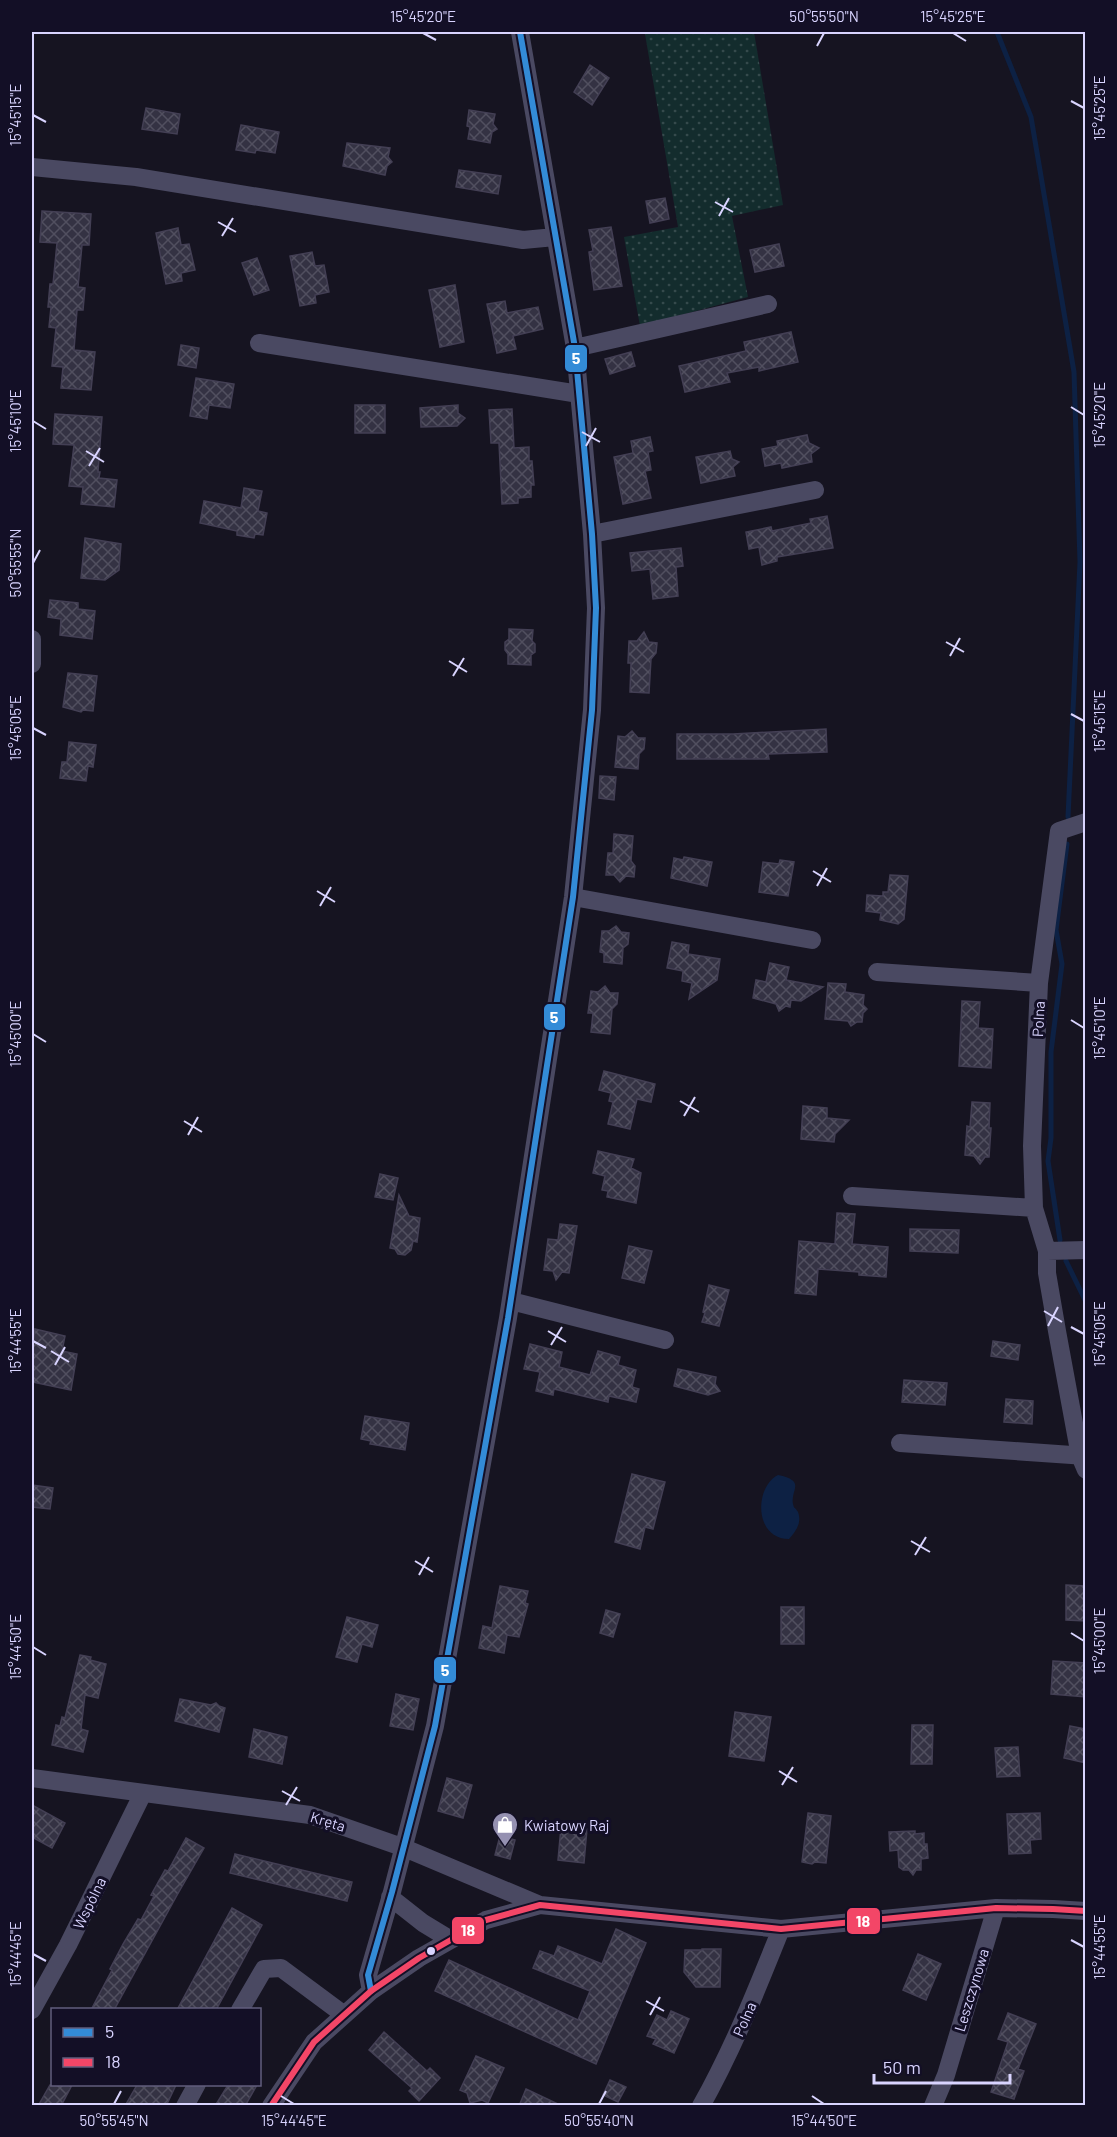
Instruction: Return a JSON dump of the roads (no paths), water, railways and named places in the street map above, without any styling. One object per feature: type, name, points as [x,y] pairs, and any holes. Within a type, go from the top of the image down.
[{"type":"street","points":[[371,1990],[368,1976],[435,1726],[511,1302],[573,897],[592,710],[596,608],[592,534],[575,348],[520,32]]},
{"type":"street","points":[[32,167],[136,177],[523,240],[555,237]]},
{"type":"street","points":[[575,348],[768,304]]},
{"type":"street","points":[[259,343],[579,393]]},
{"type":"street","points":[[592,534],[815,490]]},
{"type":"street","points":[[32,639],[32,664]]},
{"type":"street","name":"Polna","points":[[1084,1461],[1057,1331],[1047,1273],[1047,1251],[1034,1208],[1032,1146],[1039,983],[1059,831],[1086,822]]},
{"type":"street","points":[[573,897],[812,940]]},
{"type":"street","points":[[877,972],[1039,983]]},
{"type":"street","points":[[852,1196],[1034,1208]]},
{"type":"street","points":[[1047,1251],[1086,1250]]},
{"type":"street","points":[[511,1302],[665,1340]]},
{"type":"street","points":[[900,1443],[1084,1461]]},
{"type":"street","name":"Kręta","points":[[32,1778],[310,1815],[402,1847],[540,1905]]},
{"type":"street","name":"Wspólna","points":[[32,2010],[68,1945],[143,1794]]},
{"type":"street","points":[[390,1897],[423,1923],[451,1940]]},
{"type":"street","points":[[271,2106],[314,2042],[371,1990],[419,1958],[486,1920],[540,1905],[781,1929],[996,1908],[1086,1911]]},
{"type":"street","name":"Leszczynowa","points":[[933,2106],[946,2074],[996,1908]]},
{"type":"street","name":"Polna","points":[[701,2106],[749,2010],[781,1929]]},
{"type":"street","points":[[241,2008],[264,1969],[281,1968],[343,2014]]},
{"type":"street","points":[[185,2106],[196,2086]]},
{"type":"water","points":[[778,1475],[787,1477],[795,1483],[793,1504],[798,1512],[799,1523],[789,1539],[777,1537],[769,1531],[761,1512],[765,1490],[770,1481]]},
{"type":"waterway","points":[[997,32],[1031,117],[1074,372],[1080,562],[1068,817]]},
{"type":"waterway","points":[[1060,1240],[1048,1161],[1051,1138],[1051,1052],[1062,964],[1056,930],[1067,844]]},
{"type":"waterway","points":[[1066,1261],[1086,1302]]},
{"type":"place","name":"Kwiatowy Raj","points":[[505,1848]]}]
